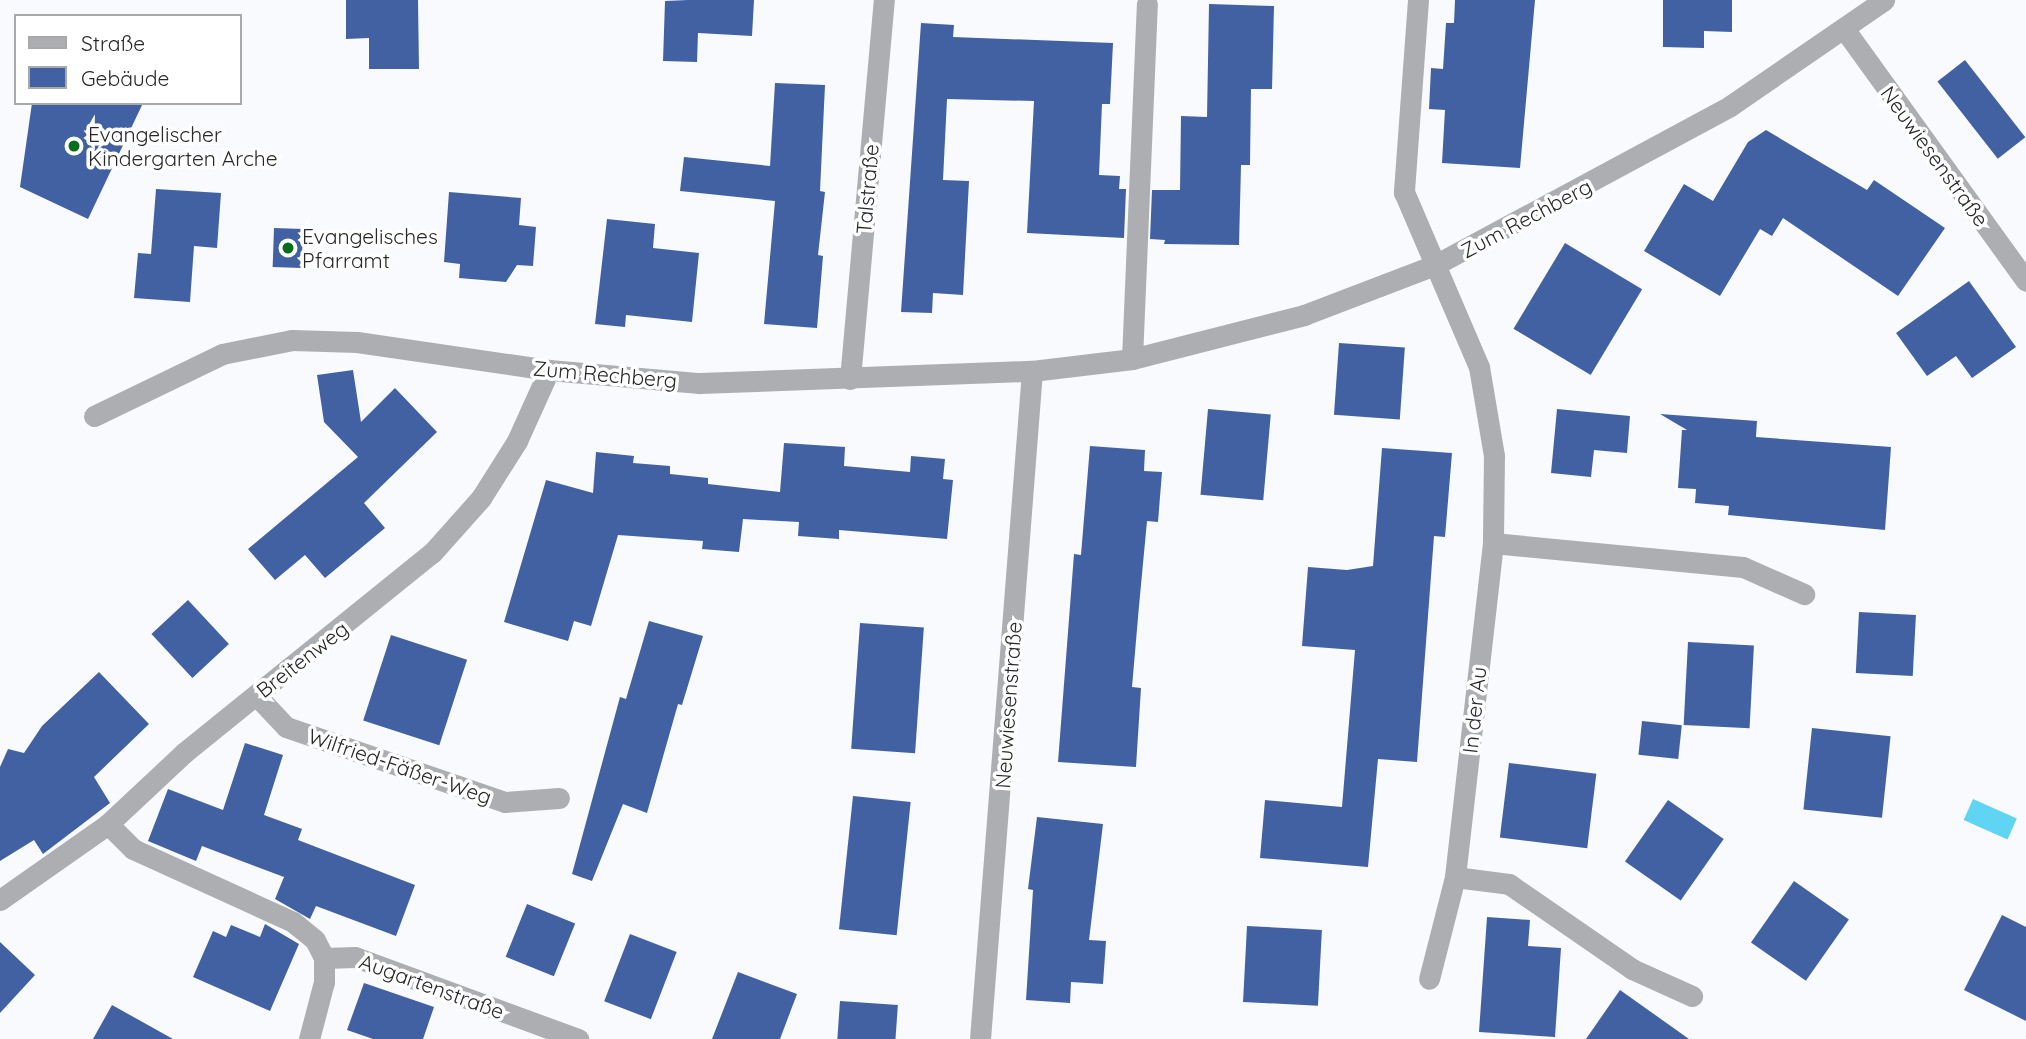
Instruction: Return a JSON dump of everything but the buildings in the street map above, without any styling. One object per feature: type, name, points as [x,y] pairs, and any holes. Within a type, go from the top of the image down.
[{"type":"street","name":"Talstraße","points":[[850,379],[884,0]]},
{"type":"street","name":"In der Au","points":[[1418,0],[1404,192],[1479,367],[1494,456],[1493,542],[1455,877],[1429,979]]},
{"type":"street","name":"Zum Rechberg","points":[[94,416],[222,354],[292,340],[357,342],[549,370],[699,383],[1032,371],[1132,359],[1304,315],[1435,265],[1730,106],[1845,30],[1884,0]]},
{"type":"street","points":[[1132,359],[1147,4]]},
{"type":"street","name":"Neuwiesenstraße","points":[[1845,30],[2026,281]]},
{"type":"street","name":"Breitenweg","points":[[0,901],[108,824],[185,752],[379,600],[440,544],[481,498],[517,441],[549,370]]},
{"type":"street","name":"Neuwiesenstraße","points":[[980,1039],[1032,371]]},
{"type":"street","points":[[1493,542],[1743,567],[1804,594]]},
{"type":"street","name":"Wilfried-Fäßer-Weg","points":[[256,695],[286,727],[505,802],[559,798]]},
{"type":"street","points":[[108,824],[133,849],[293,922],[315,940],[324,958],[324,982],[309,1039]]},
{"type":"street","points":[[1455,877],[1509,884],[1632,969],[1692,996]]},
{"type":"street","name":"Augartenstraße","points":[[324,958],[355,957],[578,1039]]},
{"type":"water","points":[[1973,799],[2017,819],[2007,840],[1964,820]]},
{"type":"place","name":"Evangelischer Kindergarten Arche","points":[[74,146]]},
{"type":"place","name":"Evangelisches Pfarramt","points":[[288,248]]}]
